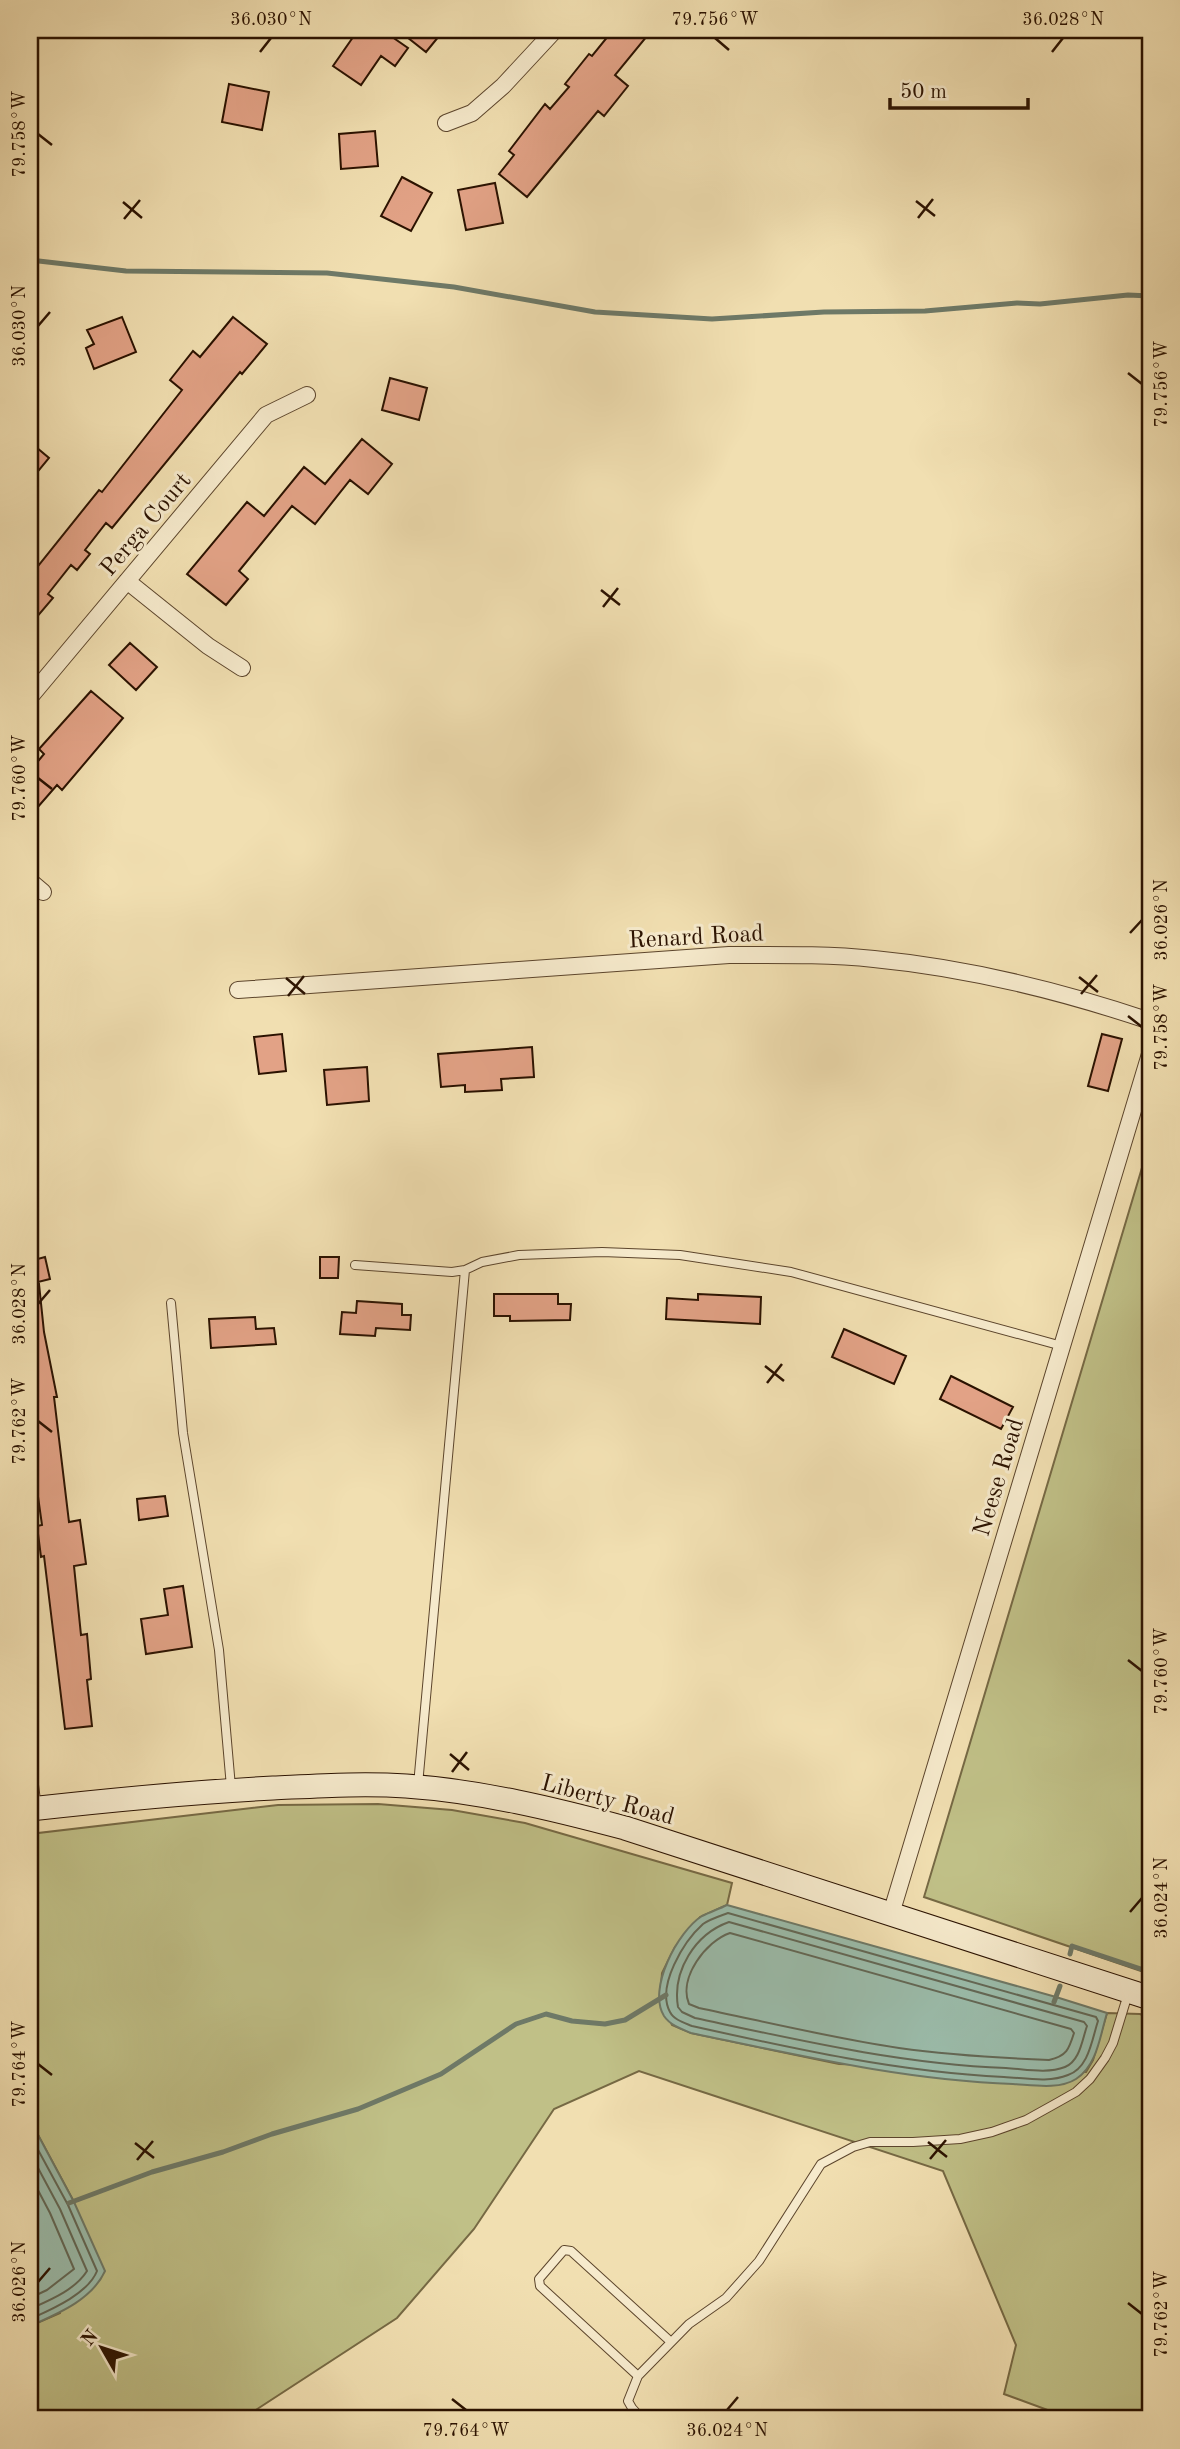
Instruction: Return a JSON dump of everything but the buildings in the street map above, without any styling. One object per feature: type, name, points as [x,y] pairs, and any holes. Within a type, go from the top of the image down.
[{"type":"street","points":[[446,123],[472,113],[503,86],[555,30]]},
{"type":"street","name":"Perga Court","points":[[30,698],[266,415],[307,396]]},
{"type":"street","points":[[127,581],[208,646],[242,668]]},
{"type":"street","points":[[30,881],[43,892]]},
{"type":"street","name":"Renard Road","points":[[238,990],[729,955],[790,954],[871,958],[991,976],[1150,1021]]},
{"type":"street","name":"Neese Road","points":[[891,1914],[1150,1054]]},
{"type":"street","name":"Liberty Road","points":[[31,1809],[231,1790],[334,1785],[418,1787],[487,1796],[625,1828],[1140,1994]]},
{"type":"street","points":[[30,1786],[31,1809]]},
{"type":"lane","points":[[355,1265],[452,1272],[465,1270],[482,1262],[519,1255],[602,1252],[680,1255],[791,1272],[1062,1346]]},
{"type":"lane","points":[[418,1787],[465,1270]]},
{"type":"lane","points":[[171,1303],[183,1433],[219,1650],[231,1790]]},
{"type":"lane","points":[[642,2419],[628,2401],[638,2376],[689,2324],[726,2298],[759,2262],[821,2164],[853,2147],[870,2142],[960,2138],[992,2132],[1026,2120],[1083,2085],[1105,2058],[1122,2017],[1140,1994]]},
{"type":"lane","points":[[638,2376],[540,2286],[539,2279],[564,2250],[571,2251],[671,2342]]},
{"type":"green space","points":[[1150,1141],[1150,1974],[924,1897]]},
{"type":"green space","points":[[378,1804],[452,1810],[525,1823],[732,1883],[727,1905],[700,1917],[675,1947],[662,1973],[660,1998],[672,2025],[691,2033],[839,2064],[1086,2072],[1093,2060],[1107,2013],[1140,2014],[1150,2018],[1150,2419],[1072,2419],[1004,2394],[1016,2345],[943,2171],[639,2071],[554,2109],[474,2229],[397,2318],[248,2415],[249,2419],[30,2419],[30,2326],[60,2313],[74,2202],[30,2120],[30,1834],[278,1805]]},
{"type":"water","points":[[727,1905],[1107,2013],[1097,2050],[1089,2066],[1076,2079],[1062,2085],[1037,2086],[972,2082],[891,2072],[691,2033],[664,2016],[659,1991],[662,1976],[675,1947],[693,1923]]},
{"type":"water","points":[[30,2120],[74,2202],[105,2271],[83,2298],[30,2326]]},
{"type":"waterway","points":[[30,260],[126,271],[327,273],[454,287],[595,312],[712,319],[824,312],[925,311],[1128,295],[1150,296]]},
{"type":"waterway","points":[[1070,1954],[1072,1946],[1150,1972]]},
{"type":"waterway","points":[[1054,2002],[1060,1986]]},
{"type":"waterway","points":[[69,2203],[152,2172],[358,2109],[441,2074],[516,2024],[546,2014],[572,2021],[605,2024],[625,2020],[666,1995]]}]
